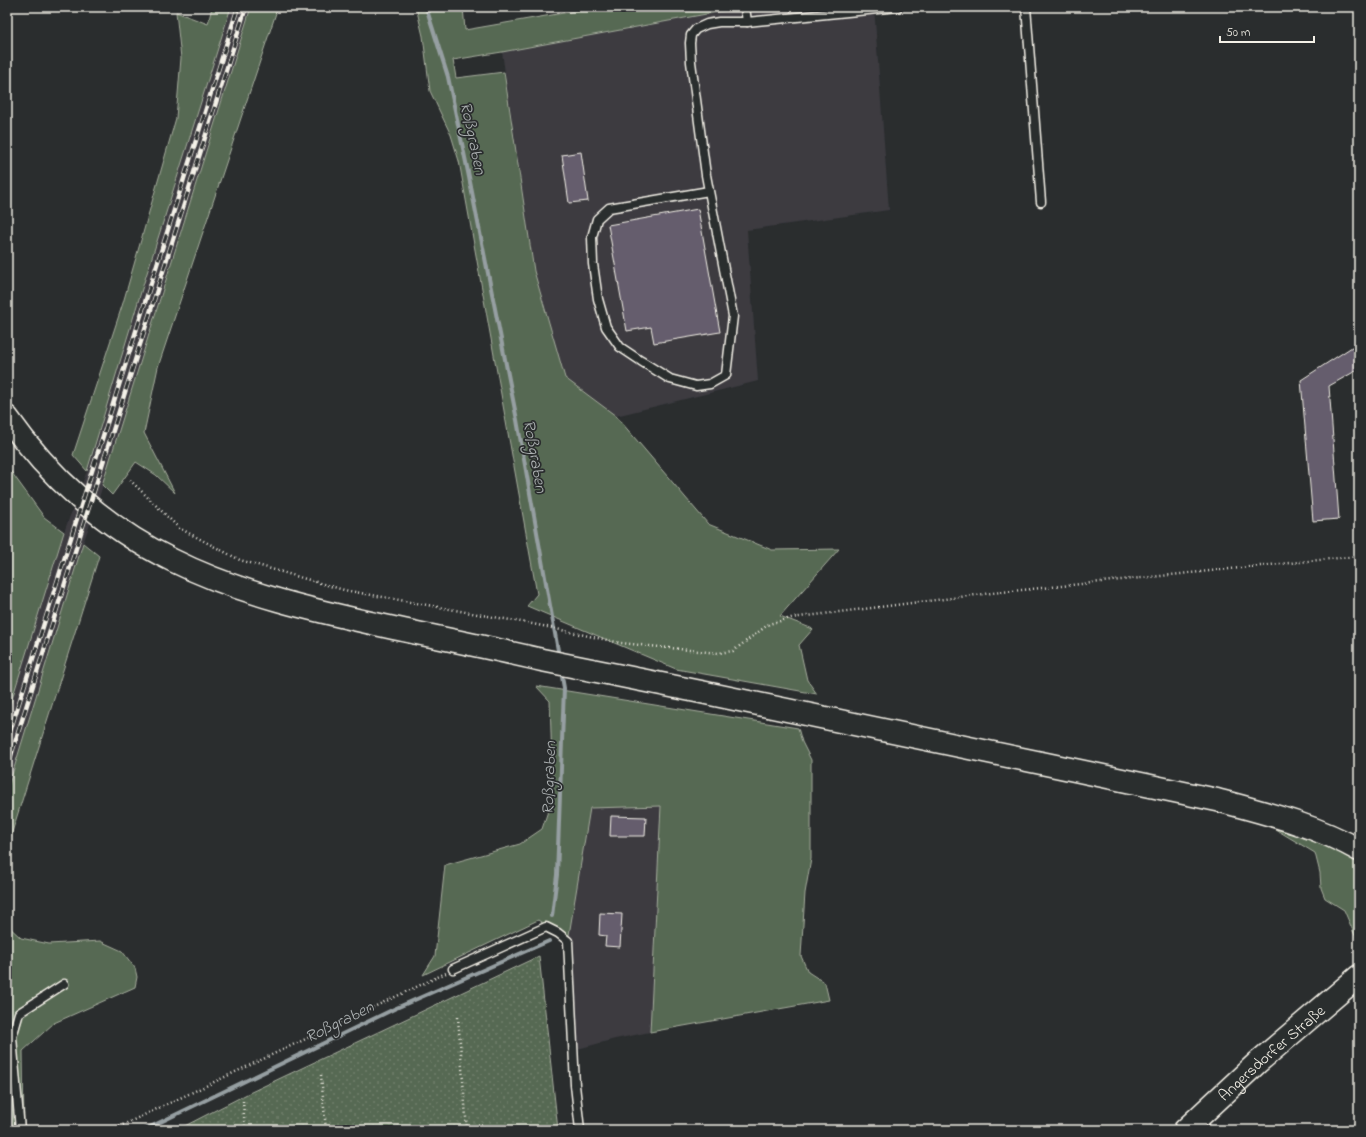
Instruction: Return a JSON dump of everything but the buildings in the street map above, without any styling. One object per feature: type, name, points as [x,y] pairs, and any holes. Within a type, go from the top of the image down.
[{"type":"main road","points":[[7,417],[19,434],[46,465],[73,493],[104,519],[129,536],[169,559],[202,574],[241,588],[318,611],[582,668],[1216,800],[1279,816],[1325,834],[1359,850]]},
{"type":"main road","name":"Angersdorfer Straße","points":[[1185,1130],[1257,1063],[1359,976]]},
{"type":"lane","points":[[745,7],[747,22]]},
{"type":"lane","points":[[709,191],[609,208],[597,219],[592,237],[593,264],[598,299],[606,327],[620,346],[641,361],[670,378],[696,386],[710,384],[726,375],[733,316],[706,175],[691,62],[691,35],[696,29],[707,24],[719,22],[747,22],[898,7]]},
{"type":"lane","points":[[1026,7],[1041,202]]},
{"type":"lane","points":[[454,969],[546,927],[558,933],[568,941],[575,1086],[580,1130]]},
{"type":"lane","points":[[20,1130],[12,1037],[19,1013],[64,984]]},
{"type":"path","points":[[130,480],[179,528],[240,560],[344,590],[538,625],[621,643],[718,653],[733,651],[769,624],[791,618],[992,593],[1359,556]]},
{"type":"path","points":[[112,1130],[454,969]]},
{"type":"path","points":[[458,1017],[467,1130]]},
{"type":"path","points":[[321,1075],[326,1130]]},
{"type":"path","points":[[243,1101],[245,1130]]},
{"type":"shaded area","points":[[231,7],[251,7],[7,791],[7,715],[64,532],[87,471],[141,292]]},
{"type":"shaded area","points":[[744,7],[874,7],[889,210],[747,230],[758,381],[616,416],[565,378],[534,271],[502,52]]},
{"type":"shaded area","points":[[661,806],[650,1032],[615,1039],[574,1050],[568,941],[590,807]]},
{"type":"green space","points":[[212,7],[231,7],[141,292],[87,471],[73,455],[123,303],[176,118],[181,58],[176,12],[208,24]]},
{"type":"green space","points":[[251,7],[278,7],[158,367],[144,433],[175,493],[156,475],[136,462],[112,495],[102,485]]},
{"type":"green space","points":[[416,7],[463,7],[465,30],[598,7],[744,7],[453,60],[456,78],[504,72],[534,271],[565,378],[616,416],[708,524],[772,550],[839,549],[780,616],[813,629],[799,645],[807,680],[817,694],[676,669],[527,606],[537,594],[459,161],[451,135],[430,91],[423,36]]},
{"type":"green space","points":[[7,466],[44,517],[64,532],[7,715]]},
{"type":"green space","points":[[83,543],[99,556],[7,848],[7,791]]},
{"type":"green space","points":[[536,686],[798,728],[802,742],[811,760],[811,859],[805,893],[801,956],[808,972],[825,983],[829,1000],[650,1032],[661,806],[590,808],[568,941],[538,920],[423,975],[435,956],[445,865],[520,844],[542,829],[553,796],[550,701]]},
{"type":"green space","points":[[1269,823],[1331,848],[1359,864],[1359,945],[1344,910],[1325,898],[1321,888],[1320,873],[1315,853],[1270,826]]},
{"type":"green space","points":[[7,925],[21,938],[49,944],[100,941],[122,951],[135,968],[137,977],[135,987],[54,1023],[23,1051],[24,1130],[7,1130]]},
{"type":"green space","points":[[539,956],[558,1130],[177,1130],[247,1094]]},
{"type":"waterway","name":"Roßgraben","points":[[426,7],[448,77],[468,172],[517,420],[559,656]]},
{"type":"waterway","name":"Roßgraben","points":[[552,916],[557,875],[564,688],[561,671]]},
{"type":"waterway","name":"Roßgraben","points":[[144,1130],[394,1009],[549,941]]},
{"type":"railway","points":[[7,741],[238,7]]},
{"type":"railway","points":[[7,768],[246,7]]}]
